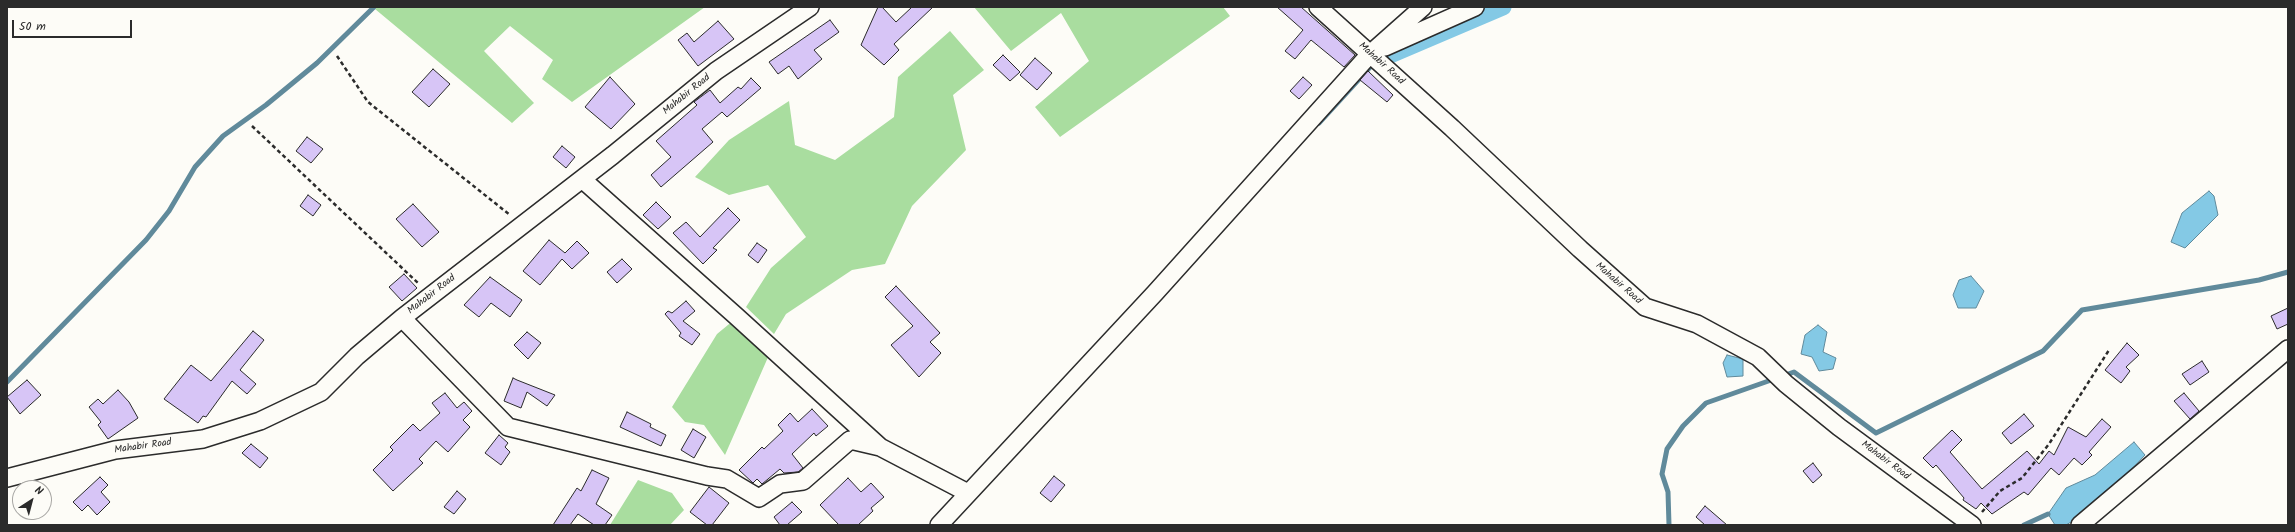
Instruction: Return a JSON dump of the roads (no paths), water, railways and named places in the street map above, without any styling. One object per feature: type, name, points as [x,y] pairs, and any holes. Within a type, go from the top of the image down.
[{"type":"street","name":"Mahabir Road","points":[[7,478],[115,450],[203,439],[260,421],[321,392],[357,356],[402,318],[582,179],[716,71],[810,7]]},
{"type":"street","name":"Mahabir Road","points":[[1318,7],[1463,139],[1580,249],[1645,307],[1697,324],[1758,357],[1786,384],[1903,475],[1972,525]]},
{"type":"street","points":[[939,525],[1154,293],[1370,54],[1423,7]]},
{"type":"street","points":[[1370,54],[1475,7]]},
{"type":"street","points":[[582,179],[880,447]]},
{"type":"street","points":[[402,318],[508,427],[707,476],[727,479],[759,498],[780,484],[803,480],[850,440],[880,447],[968,493]]},
{"type":"street","points":[[2080,525],[2288,348]]},
{"type":"water","points":[[2209,191],[2214,196],[2218,215],[2185,248],[2171,242],[2182,213]]},
{"type":"water","points":[[1971,276],[1984,291],[1976,308],[1958,308],[1953,295],[1959,280]]},
{"type":"water","points":[[1818,325],[1827,332],[1823,352],[1836,358],[1833,369],[1819,371],[1812,357],[1801,354],[1805,335]]},
{"type":"water","points":[[1727,355],[1743,359],[1743,376],[1727,377],[1723,363]]},
{"type":"water","points":[[2134,442],[2145,455],[2111,491],[2081,516],[2066,525],[2055,525],[2048,514],[2066,488],[2095,475]]},
{"type":"waterway","points":[[7,382],[146,240],[169,211],[195,167],[223,136],[266,105],[317,63],[374,7]]},
{"type":"waterway","points":[[1388,56],[1503,7]]},
{"type":"waterway","points":[[1319,123],[1372,65]]},
{"type":"waterway","points":[[1669,525],[1668,492],[1662,474],[1667,449],[1683,426],[1706,403],[1794,372],[1876,433],[2043,351],[2082,310],[2259,280],[2288,272]]},
{"type":"waterway","points":[[2024,525],[2048,514]]}]
